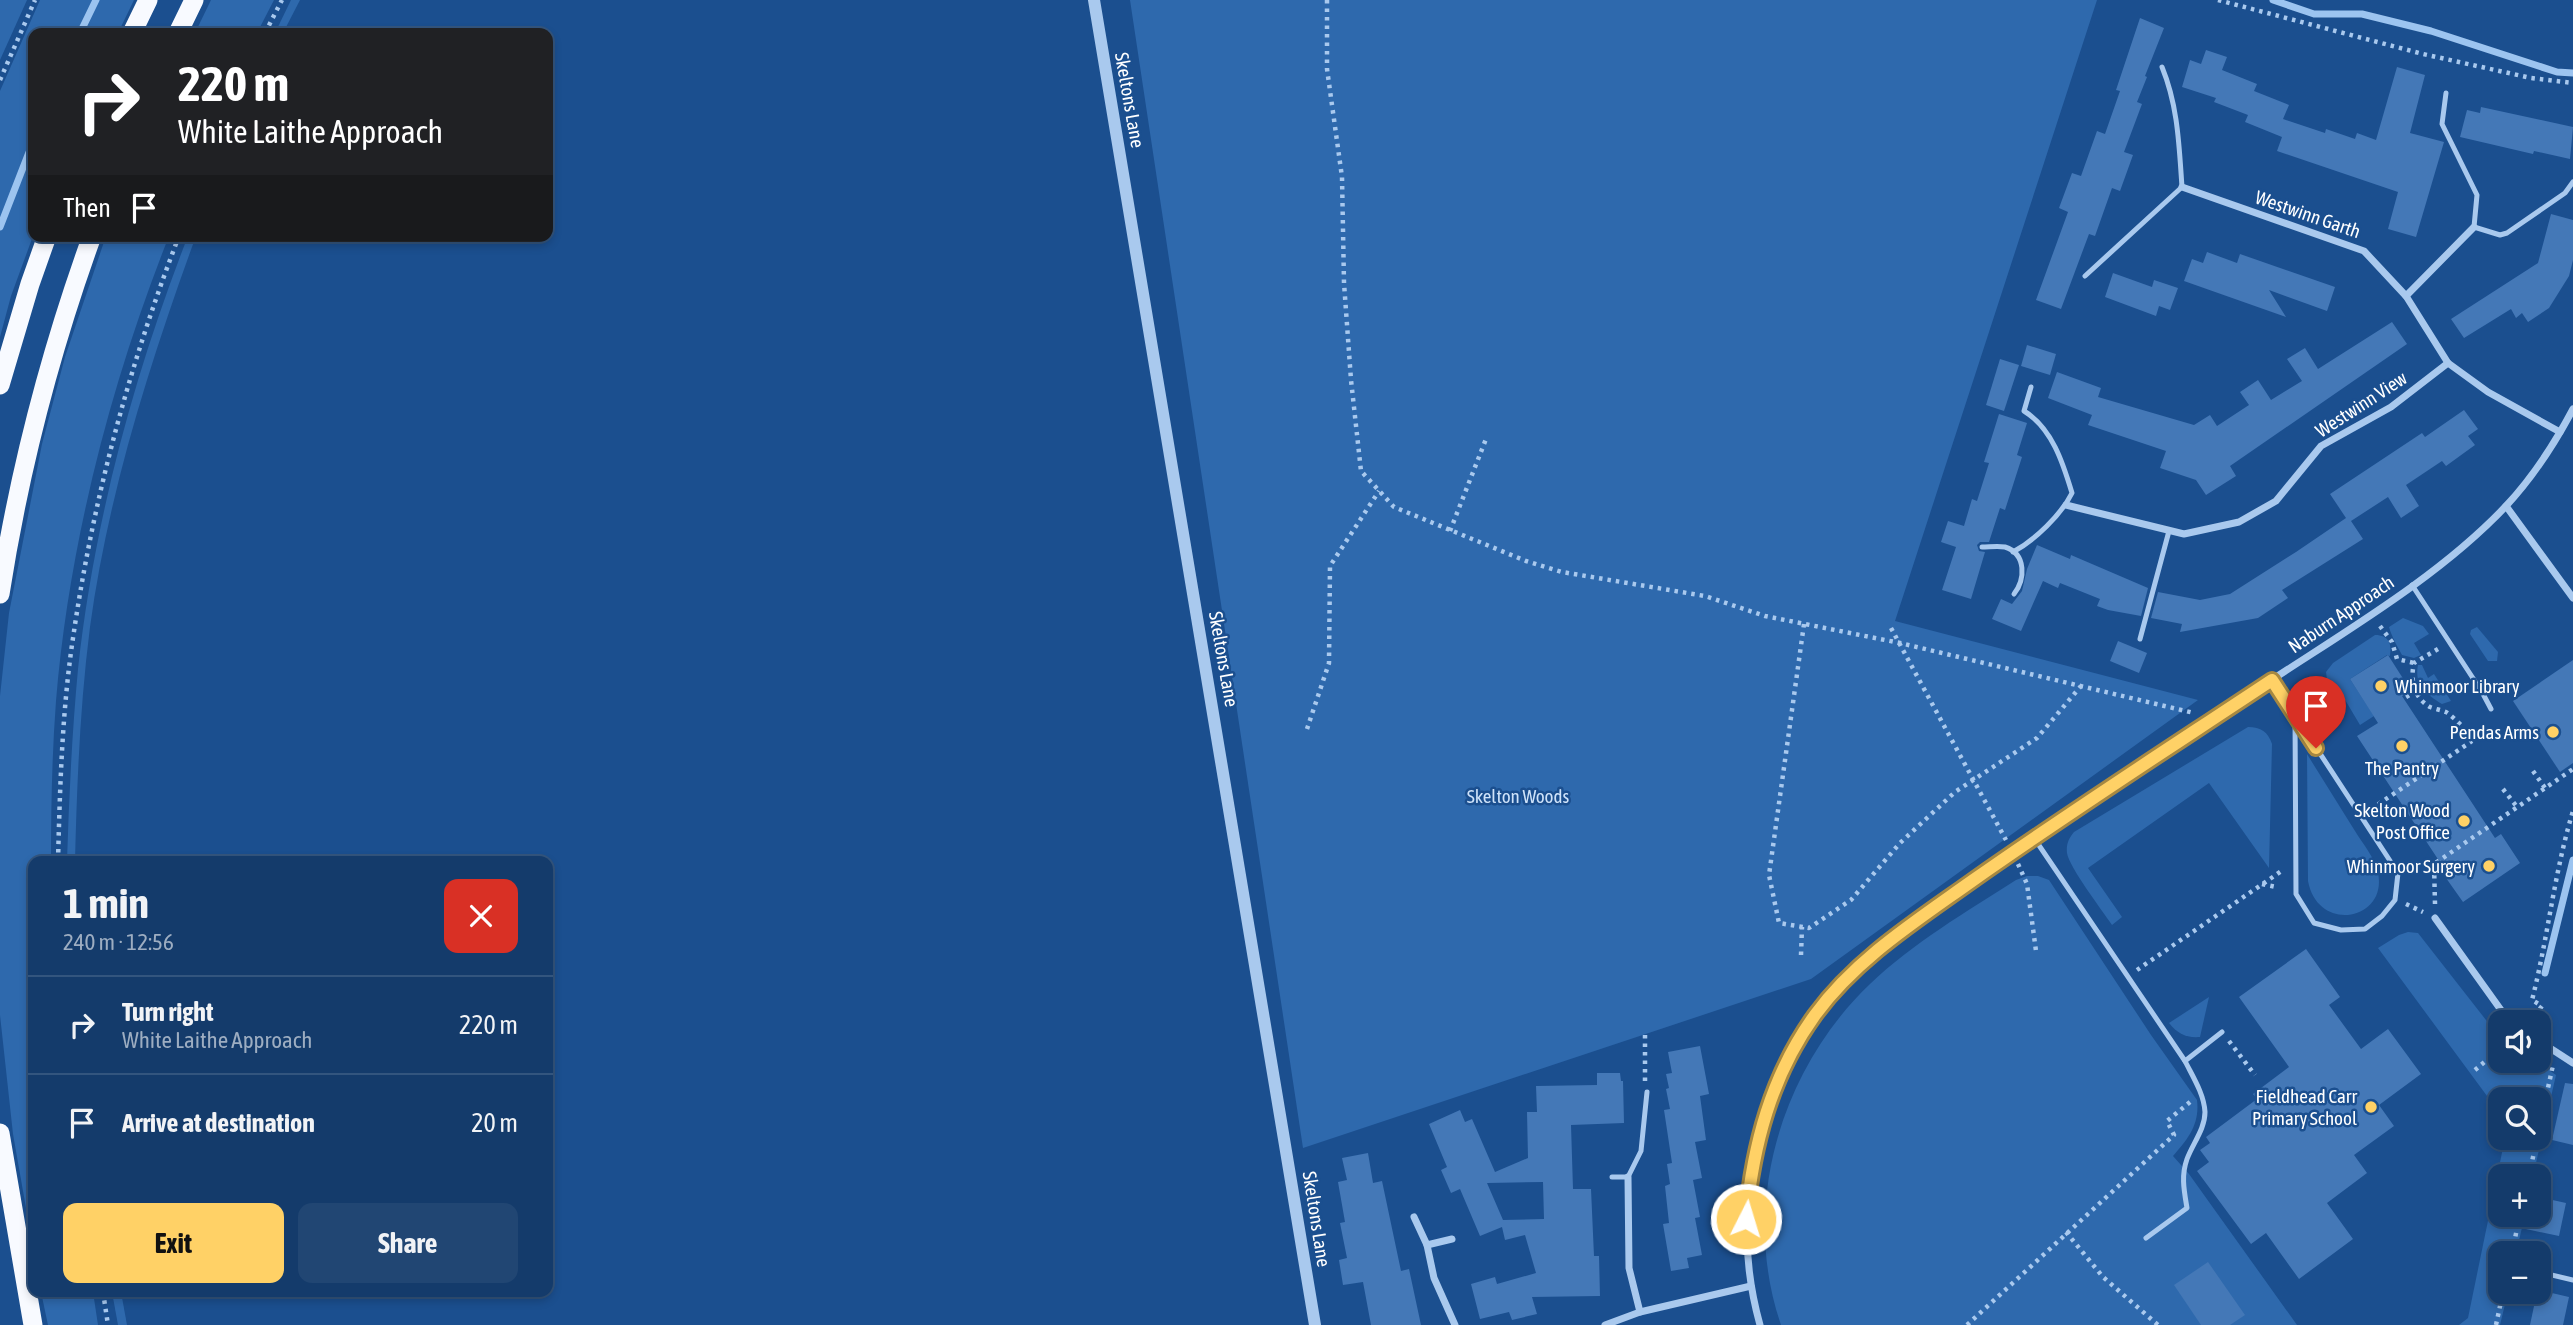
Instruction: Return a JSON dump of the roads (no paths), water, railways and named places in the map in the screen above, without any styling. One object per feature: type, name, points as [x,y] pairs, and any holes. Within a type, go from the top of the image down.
[{"type":"highway","points":[[134,28],[148,0]]},
{"type":"highway","points":[[180,28],[194,0]]},
{"type":"highway","points":[[0,385],[45,242]]},
{"type":"highway","points":[[0,594],[9,536],[40,400],[90,242]]},
{"type":"highway","points":[[0,1133],[28,1296]]},
{"type":"highway","points":[[28,1297],[33,1325]]},
{"type":"street","name":"Skeltons Lane","points":[[1094,0],[1315,1325]]},
{"type":"street","name":"Westwinn Garth","points":[[2182,187],[2364,251],[2406,296],[2448,362],[2488,392],[2560,432]]},
{"type":"street","points":[[2406,296],[2474,227]]},
{"type":"street","name":"Westwinn View","points":[[2066,505],[2184,534],[2239,522],[2276,501],[2321,446],[2391,407],[2448,362]]},
{"type":"street","name":"Naburn Approach","points":[[1760,1325],[1751,1286],[1746,1219],[1757,1142],[1768,1102],[1800,1038],[1831,996],[1865,962],[1902,931],[2012,853],[2449,559],[2506,506],[2529,477],[2573,409]]},
{"type":"street","points":[[2506,506],[2573,598]]},
{"type":"street","points":[[2435,918],[2501,1010]]},
{"type":"street","points":[[2551,1049],[2573,1063]]},
{"type":"street","points":[[1628,1177],[1629,1268],[1640,1312]]},
{"type":"street","points":[[1414,1217],[1427,1245],[1434,1279],[1455,1325]]},
{"type":"street","points":[[1427,1245],[1452,1239]]},
{"type":"street","points":[[1605,1325],[1640,1312],[1751,1286]]},
{"type":"lane","points":[[2085,276],[2182,187],[2177,116],[2171,89],[2162,67]]},
{"type":"lane","points":[[2446,93],[2442,124],[2477,195],[2474,227],[2500,235],[2507,233],[2565,193],[2573,183]]},
{"type":"lane","points":[[2013,552],[2024,546],[2066,505],[2072,493],[2054,444],[2036,418],[2024,411],[2031,387]]},
{"type":"lane","points":[[2140,639],[2169,531]]},
{"type":"lane","points":[[1982,547],[2003,547],[2013,552],[2022,564],[2021,585],[2014,594]]},
{"type":"lane","points":[[2412,585],[2491,709]]},
{"type":"lane","points":[[2272,680],[2398,873],[2395,900],[2382,916],[2365,929],[2342,930],[2314,923],[2296,894],[2295,716]]},
{"type":"lane","points":[[2034,838],[2185,1061],[2201,1093],[2205,1109],[2204,1122],[2182,1179],[2187,1208],[2146,1238]]},
{"type":"lane","points":[[2185,1061],[2222,1032]]},
{"type":"lane","points":[[1612,1177],[1628,1177],[1641,1150],[1647,1092]]},
{"type":"lane","points":[[2551,1275],[2573,1280]]},
{"type":"waterway","points":[[82,28],[96,0]]},
{"type":"waterway","points":[[2273,0],[2314,14],[2362,14],[2431,31],[2557,72],[2573,73]]},
{"type":"waterway","points":[[0,227],[28,155]]},
{"type":"waterway","points":[[2545,973],[2573,860]]},
{"type":"place","name":"Whinmoor Library","points":[[2381,686]]},
{"type":"place","name":"Pendas Arms","points":[[2553,732]]},
{"type":"place","name":"The Pantry","points":[[2402,746]]},
{"type":"place","name":"Skelton Wood Post Office","points":[[2464,821]]},
{"type":"place","name":"Whinmoor Surgery","points":[[2489,866]]},
{"type":"place","name":"Fieldhead Carr Primary School","points":[[2371,1107]]},
{"type":"park label","name":"Skelton Woods","points":[[1518,796]]}]
